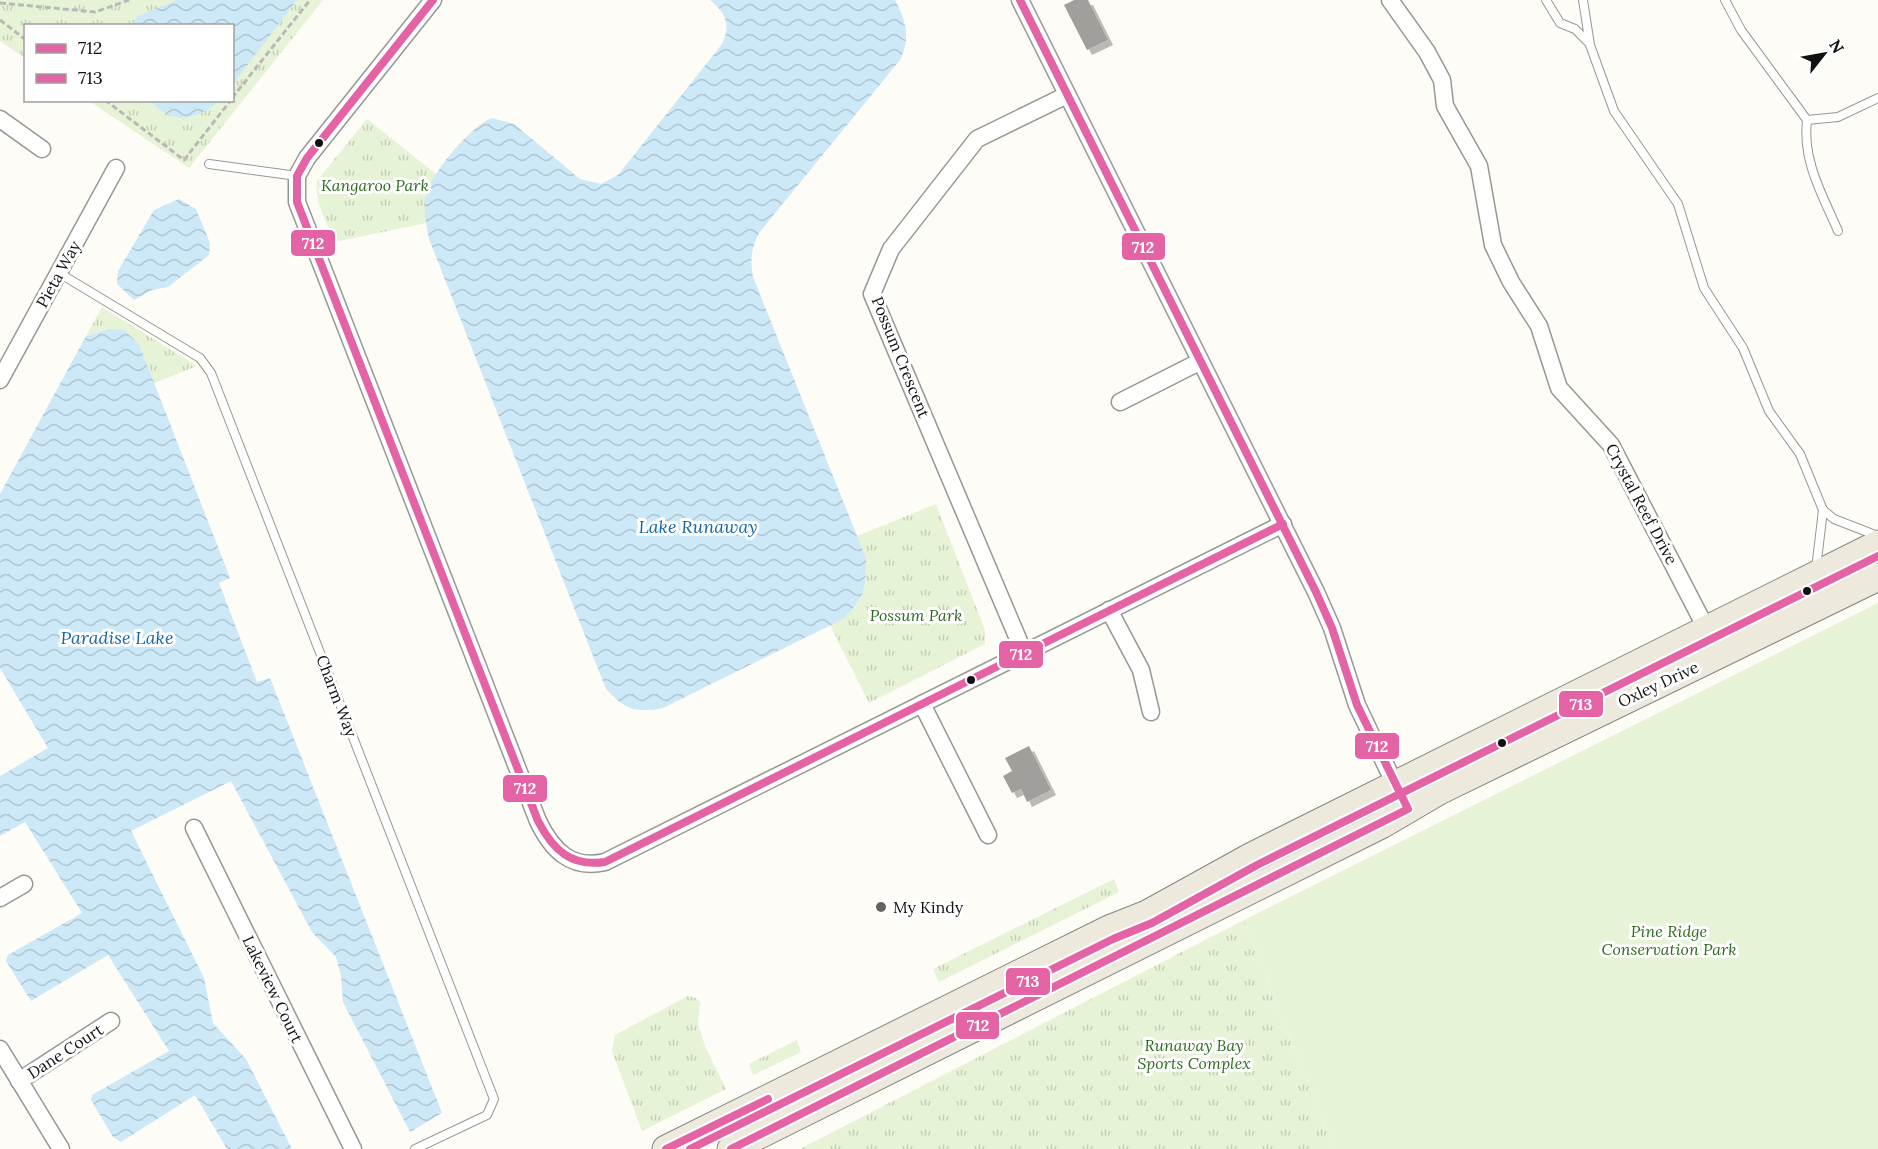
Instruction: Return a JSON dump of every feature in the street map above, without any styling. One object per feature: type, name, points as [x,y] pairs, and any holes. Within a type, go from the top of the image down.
[{"type":"main road","name":"Oxley Drive","points":[[666,1149],[1100,933],[1147,914],[1252,856],[1878,544]]},
{"type":"main road","name":"Oxley Drive","points":[[731,1149],[750,1143],[1482,770],[1878,576]]},
{"type":"street","points":[[433,0],[312,152],[297,176],[295,188],[302,217],[538,821],[560,855],[583,864],[605,862],[1283,524]]},
{"type":"street","points":[[1020,0],[1326,613],[1357,705],[1408,809]]},
{"type":"street","name":"Crystal Reef Drive","points":[[1390,0],[1427,52],[1442,80],[1445,106],[1479,166],[1493,245],[1511,282],[1539,326],[1559,388],[1611,445],[1707,630]]},
{"type":"street","name":"Possum Crescent","points":[[1024,653],[872,294],[891,249],[977,139],[1066,95]]},
{"type":"street","points":[[0,119],[42,149]]},
{"type":"street","name":"Pieta Way","points":[[0,380],[116,168]]},
{"type":"street","points":[[1120,402],[1199,362]]},
{"type":"street","points":[[1109,610],[1141,670],[1150,712]]},
{"type":"street","points":[[922,704],[988,835]]},
{"type":"street","name":"Lakeview Court","points":[[194,828],[353,1149]]},
{"type":"street","points":[[0,898],[24,884]]},
{"type":"street","name":"Dane Court","points":[[19,1080],[111,1021]]},
{"type":"street","points":[[0,1049],[61,1149]]},
{"type":"lane","points":[[1546,0],[1560,23],[1575,29],[1590,45]]},
{"type":"lane","points":[[1583,0],[1590,45],[1614,111],[1678,204],[1704,288],[1743,348],[1769,411],[1800,454],[1823,510],[1834,519],[1878,536]]},
{"type":"lane","points":[[1725,0],[1741,30],[1807,120],[1805,140],[1809,159],[1838,231]]},
{"type":"lane","points":[[1807,120],[1838,117],[1878,98]]},
{"type":"lane","points":[[209,164],[297,176]]},
{"type":"lane","name":"Charm Way","points":[[59,273],[200,358],[211,373],[494,1099],[487,1115],[415,1149]]},
{"type":"lane","points":[[1815,576],[1823,510]]},
{"type":"path","points":[[0,3],[95,12],[129,0]]},
{"type":"path","points":[[234,97],[310,0]]},
{"type":"path","points":[[0,20],[24,38]]},
{"type":"path","points":[[108,102],[184,160],[230,102]]},
{"type":"green space","points":[[0,0],[323,0],[189,168],[90,102],[234,102],[234,24],[24,24],[24,57],[0,41]]},
{"type":"green space","name":"Kangaroo Park","points":[[367,119],[436,174],[427,198],[426,223],[335,242],[319,204],[317,181]]},
{"type":"green space","points":[[102,307],[197,366],[154,383],[139,344],[110,329],[86,336]]},
{"type":"green space","name":"Possum Park","points":[[936,504],[985,630],[985,644],[869,703],[830,625],[853,608],[864,588],[865,564],[857,536]]},
{"type":"green space","name":"Pine Ridge Conservation Park","points":[[1878,603],[1878,1149],[1334,1149],[1244,920]]},
{"type":"green space","points":[[1114,879],[1119,892],[939,982],[933,969]]},
{"type":"green space","name":"Runaway Bay Sports Complex","points":[[1244,920],[1334,1149],[800,1149]]},
{"type":"green space","points":[[688,996],[700,1002],[698,1024],[705,1046],[726,1089],[642,1131],[612,1051],[615,1035]]},
{"type":"green space","points":[[797,1040],[801,1052],[753,1075],[749,1064]]},
{"type":"water","points":[[177,0],[297,0],[234,83],[234,24],[133,24],[138,16]]},
{"type":"water","name":"Lake Runaway","points":[[710,0],[895,0],[904,22],[906,37],[900,60],[759,233],[751,260],[753,277],[866,558],[866,577],[860,598],[843,619],[663,708],[637,710],[619,702],[606,689],[429,239],[425,203],[431,183],[445,161],[464,139],[492,118],[514,124],[580,179],[601,184],[618,175],[722,44],[726,31],[725,20],[720,10]]},
{"type":"water","points":[[152,102],[218,102],[202,113],[185,118],[176,117],[159,109]]},
{"type":"water","points":[[179,199],[196,209],[210,243],[209,255],[168,287],[152,290],[134,300],[117,284],[118,271],[154,210]]},
{"type":"water","name":"Paradise Lake","points":[[110,329],[124,330],[139,344],[230,578],[219,583],[257,682],[270,678],[442,1113],[410,1132],[343,1002],[341,976],[336,957],[312,932],[231,781],[131,831],[204,978],[213,1023],[246,1059],[292,1149],[227,1149],[195,1095],[121,1142],[113,1137],[91,1100],[92,1095],[169,1051],[108,955],[31,1001],[6,961],[8,955],[82,913],[25,822],[0,836],[0,776],[48,748],[0,668],[0,494],[86,336]]},
{"type":"building","points":[[1074,0],[1088,0],[1108,40],[1087,50],[1064,5]]},
{"type":"building","points":[[1029,746],[1051,790],[1027,802],[1021,789],[1012,793],[1003,776],[1012,771],[1005,758]]},
{"type":"transit line","name":"712","points":[[433,0],[307,158],[297,176],[297,202],[538,821],[550,840],[564,854],[582,862],[605,862],[1283,524]]},
{"type":"transit line","name":"712","points":[[731,1149],[1408,809],[1357,705],[1332,628],[1316,592],[1020,0]]},
{"type":"transit line","name":"713","points":[[690,1149],[1113,939],[1152,923],[1257,865],[1878,556]]},
{"type":"transit line","name":"712","points":[[666,1149],[768,1099]]},
{"type":"place","name":"My Kindy","points":[[881,907]]}]
